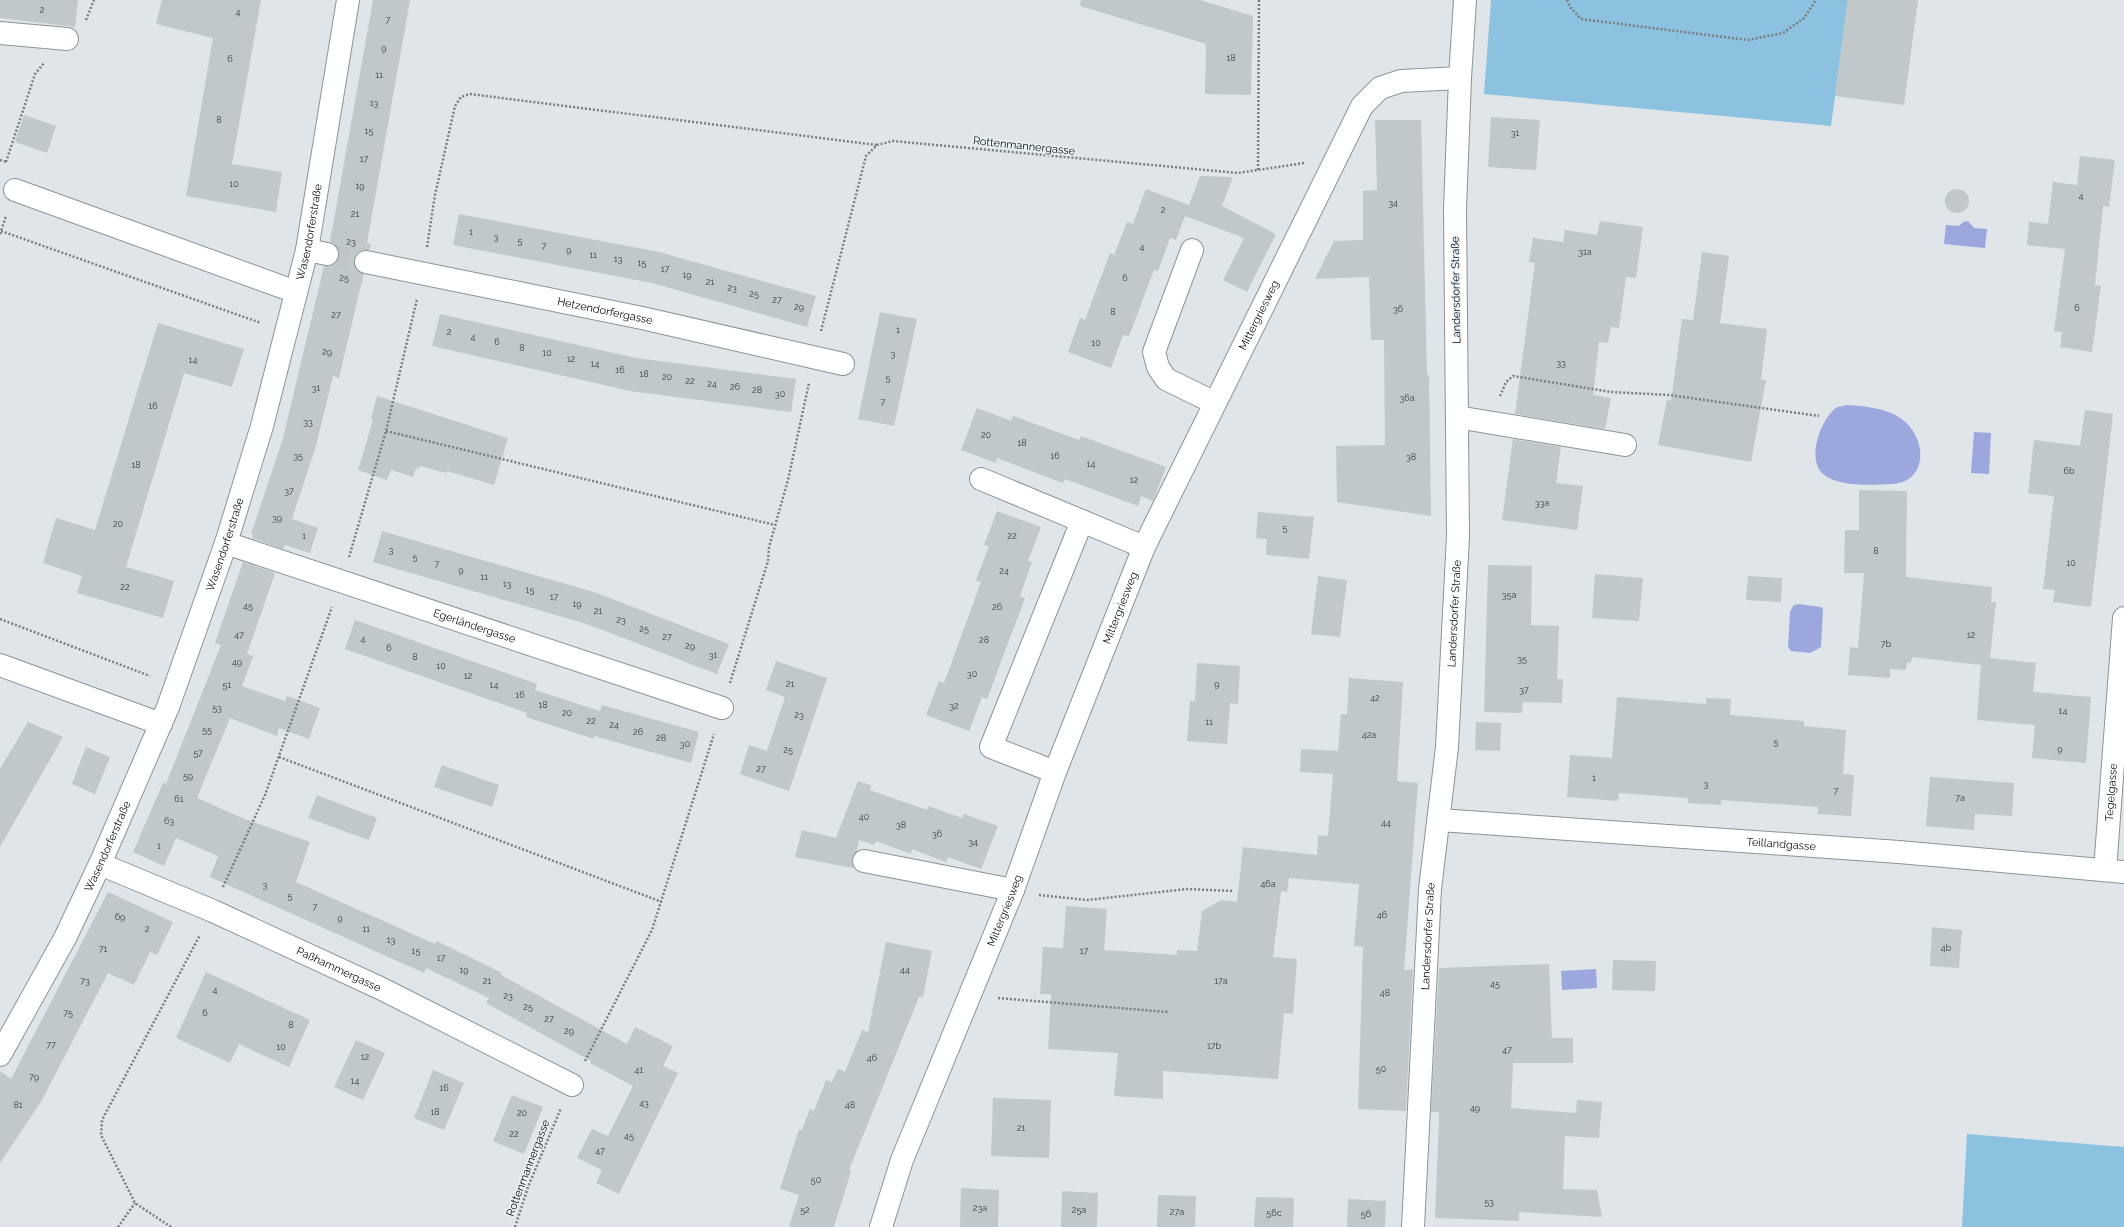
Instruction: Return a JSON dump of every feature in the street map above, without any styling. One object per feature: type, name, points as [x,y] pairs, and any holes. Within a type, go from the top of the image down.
[{"type":"street","name":"Wasendorferstraße","points":[[0,1055],[65,938],[100,864],[161,724],[226,543],[262,426],[296,292],[317,252],[348,0]]},
{"type":"street","name":"Landersdorfer Straße","points":[[1413,1227],[1430,889],[1447,747],[1458,536],[1455,210],[1460,78],[1465,0]]},
{"type":"street","points":[[0,32],[67,39]]},
{"type":"street","name":"Mittergriesweg","points":[[882,1227],[902,1160],[1013,890],[1055,772],[1144,547],[1362,106],[1380,88],[1401,81],[1460,78]]},
{"type":"street","points":[[15,190],[296,292]]},
{"type":"street","points":[[1192,250],[1154,352],[1158,367],[1166,379],[1215,403]]},
{"type":"street","name":"Hetzendorfergasse","points":[[366,262],[642,318],[844,364]]},
{"type":"street","points":[[1457,417],[1625,445]]},
{"type":"street","points":[[981,479],[1144,547]]},
{"type":"street","points":[[1055,772],[991,747],[1082,521]]},
{"type":"street","name":"Egerländergasse","points":[[226,543],[722,708]]},
{"type":"street","name":"Tegelgasse","points":[[2114,871],[2124,618]]},
{"type":"street","points":[[0,665],[161,724]]},
{"type":"street","name":"Teillandgasse","points":[[1439,820],[1899,852],[2114,871]]},
{"type":"street","points":[[864,861],[1013,890]]},
{"type":"street","name":"Paßhammergasse","points":[[100,864],[213,911],[380,988],[572,1085]]},
{"type":"path","points":[[6,162],[35,74],[67,39],[80,30],[94,0]]},
{"type":"path","points":[[1258,170],[1259,0]]},
{"type":"path","points":[[1567,0],[1570,7],[1581,19],[1748,40],[1783,33],[1804,18],[1816,0]]},
{"type":"path","name":"Rottenmannergasse","points":[[134,1203],[101,1135],[102,1120],[213,911],[265,795],[342,581],[386,431],[422,274],[435,195],[455,106],[461,97],[470,94],[877,144],[893,141],[1238,173],[1303,163],[1333,165]]},
{"type":"path","points":[[828,300],[866,156],[877,144]]},
{"type":"path","points":[[1,231],[286,332]]},
{"type":"path","points":[[1494,398],[1500,396],[1506,382],[1513,376],[1611,392],[1669,395],[1819,416]]},
{"type":"path","points":[[386,431],[775,525]]},
{"type":"path","points":[[0,619],[175,686]]},
{"type":"path","points":[[279,757],[662,902]]},
{"type":"path","points":[[1013,890],[1041,896],[1087,900],[1187,889],[1234,891]]},
{"type":"path","points":[[969,996],[1168,1012]]},
{"type":"path","name":"Rottenmannergasse","points":[[515,1227],[528,1187],[557,1116]]},
{"type":"path","points":[[118,1227],[134,1203],[171,1227]]},
{"type":"shaded area","points":[[1491,0],[1848,0],[1831,126],[1484,94]]},
{"type":"shaded area","points":[[1968,221],[1974,228],[1987,229],[1985,248],[1944,244],[1946,225],[1959,226],[1963,222]]},
{"type":"shaded area","points":[[1847,405],[1868,407],[1888,412],[1900,418],[1909,426],[1915,435],[1919,446],[1920,457],[1918,467],[1913,476],[1904,482],[1865,485],[1837,481],[1823,474],[1818,467],[1816,459],[1816,449],[1821,430],[1830,413],[1836,408]]},
{"type":"shaded area","points":[[1974,432],[1991,433],[1989,474],[1971,473]]},
{"type":"shaded area","points":[[1798,604],[1821,607],[1823,609],[1821,647],[1810,653],[1791,651],[1788,647],[1790,612],[1793,606]]},
{"type":"shaded area","points":[[1596,969],[1597,988],[1562,990],[1561,971]]},
{"type":"shaded area","points":[[1967,1134],[2124,1147],[2124,1227],[1962,1227]]},
{"type":"building","points":[[0,0],[78,0],[75,27],[0,18]]},
{"type":"building","points":[[162,0],[261,0],[232,164],[282,172],[276,212],[186,196],[213,38],[156,24]]},
{"type":"building","points":[[373,0],[410,0],[367,243],[371,244],[369,250],[362,250],[356,254],[354,260],[357,271],[364,274],[339,378],[333,376],[316,446],[292,519],[318,528],[310,553],[285,545],[283,549],[252,538],[253,535],[251,534],[283,438],[324,266],[331,266],[339,257],[339,250],[335,244],[330,242]]},
{"type":"building","points":[[1081,0],[1200,0],[1253,16],[1251,95],[1205,94],[1206,44],[1080,6]]},
{"type":"building","points":[[1848,0],[1918,0],[1904,105],[1835,96]]},
{"type":"building","points":[[24,115],[56,126],[47,153],[15,142]]},
{"type":"building","points":[[1491,117],[1540,120],[1536,170],[1488,167]]},
{"type":"building","points":[[1375,120],[1421,120],[1427,375],[1429,375],[1431,516],[1337,502],[1336,446],[1385,445],[1384,340],[1371,340],[1369,277],[1315,279],[1334,241],[1363,240],[1363,191],[1377,190]]},
{"type":"building","points":[[2080,156],[2115,160],[2109,207],[2103,206],[2095,285],[2101,286],[2092,352],[2060,347],[2062,332],[2054,331],[2065,249],[2027,245],[2029,222],[2048,224],[2053,182],[2077,185]]},
{"type":"building","points":[[1200,176],[1233,177],[1222,206],[1276,234],[1247,292],[1223,280],[1244,238],[1185,216],[1176,240],[1170,238],[1158,271],[1154,270],[1129,336],[1123,335],[1111,368],[1068,352],[1080,318],[1085,320],[1110,253],[1114,255],[1127,222],[1133,224],[1146,189],[1189,205]]},
{"type":"building","points":[[1957,189],[1962,190],[1968,196],[1968,206],[1962,212],[1957,213],[1952,212],[1946,206],[1945,201],[1946,196],[1952,190]]},
{"type":"building","points":[[459,214],[659,252],[816,296],[807,327],[652,283],[453,245]]},
{"type":"building","points":[[1600,221],[1643,227],[1636,278],[1626,277],[1619,328],[1611,327],[1608,343],[1599,342],[1593,395],[1611,398],[1605,429],[1515,414],[1535,263],[1529,262],[1533,238],[1563,242],[1565,230],[1597,235]]},
{"type":"building","points":[[1702,252],[1729,256],[1720,323],[1767,329],[1761,380],[1766,380],[1751,462],[1658,445],[1667,400],[1671,401],[1682,319],[1693,320]]},
{"type":"building","points":[[880,312],[917,319],[894,426],[858,419]]},
{"type":"building","points":[[440,314],[636,358],[796,379],[791,412],[630,391],[432,346]]},
{"type":"building","points":[[158,323],[244,349],[232,387],[184,373],[126,567],[174,581],[163,618],[77,593],[82,576],[43,563],[56,518],[95,530]]},
{"type":"building","points":[[377,396],[508,438],[494,485],[447,471],[446,473],[420,466],[418,469],[416,468],[413,477],[391,470],[387,480],[358,470],[373,420],[371,419]]},
{"type":"building","points":[[977,408],[1011,421],[1013,416],[1079,440],[1081,436],[1166,467],[1153,501],[1141,496],[1138,506],[1065,479],[1063,483],[997,458],[996,463],[961,450]]},
{"type":"building","points":[[2085,410],[2113,414],[2091,607],[2053,602],[2055,590],[2043,589],[2054,496],[2028,493],[2034,440],[2080,446]]},
{"type":"building","points":[[1513,439],[1561,447],[1556,483],[1583,486],[1577,530],[1502,520]]},
{"type":"building","points":[[1859,490],[1907,491],[1906,577],[1992,587],[1991,602],[1996,602],[1990,658],[2036,663],[2033,692],[2091,697],[2086,763],[2032,758],[2035,725],[1977,720],[1981,665],[1912,657],[1911,663],[1907,662],[1906,670],[1890,669],[1890,678],[1848,675],[1850,647],[1858,648],[1864,573],[1844,573],[1845,530],[1859,530]]},
{"type":"building","points":[[997,511],[1041,527],[1028,561],[1032,562],[1020,596],[1025,598],[987,699],[982,697],[969,731],[926,715],[939,681],[944,683],[981,582],[976,580],[989,546],[984,545]]},
{"type":"building","points":[[1258,512],[1314,517],[1309,559],[1266,555],[1267,539],[1256,538]]},
{"type":"building","points":[[382,531],[597,593],[729,644],[717,674],[587,624],[373,562]]},
{"type":"building","points":[[243,562],[275,573],[247,654],[253,656],[242,686],[285,701],[287,696],[320,708],[309,739],[279,728],[277,736],[230,718],[197,798],[245,819],[310,842],[296,882],[435,944],[437,941],[502,973],[501,975],[627,1044],[635,1027],[673,1046],[663,1066],[678,1073],[619,1194],[596,1183],[602,1170],[577,1158],[592,1129],[608,1136],[633,1086],[486,1003],[489,998],[426,968],[424,973],[210,877],[218,856],[176,838],[164,866],[133,852],[163,783],[166,784],[221,645],[215,643]]},
{"type":"building","points":[[1488,565],[1532,566],[1531,625],[1559,626],[1557,679],[1563,679],[1562,703],[1523,702],[1522,713],[1484,712]]},
{"type":"building","points":[[1595,574],[1643,578],[1639,621],[1592,618]]},
{"type":"building","points":[[1318,576],[1347,580],[1340,637],[1311,634]]},
{"type":"building","points":[[1748,576],[1782,578],[1781,602],[1746,600]]},
{"type":"building","points":[[355,620],[537,684],[535,690],[600,711],[602,705],[699,732],[691,763],[594,736],[594,739],[526,717],[527,713],[345,649]]},
{"type":"building","points":[[776,661],[827,678],[789,791],[740,774],[749,745],[767,751],[785,697],[766,690]]},
{"type":"building","points":[[1197,663],[1240,666],[1238,704],[1230,703],[1227,744],[1187,741],[1190,701],[1195,701]]},
{"type":"building","points":[[1349,678],[1403,682],[1397,781],[1418,783],[1404,970],[1413,969],[1406,1111],[1358,1109],[1363,947],[1354,946],[1359,884],[1289,878],[1287,892],[1281,891],[1273,957],[1297,959],[1293,1014],[1284,1013],[1278,1079],[1163,1071],[1163,1099],[1114,1096],[1118,1053],[1048,1049],[1051,994],[1040,994],[1043,947],[1063,948],[1066,906],[1107,909],[1104,950],[1177,955],[1177,950],[1197,951],[1202,911],[1221,900],[1237,902],[1243,847],[1317,855],[1318,835],[1328,836],[1333,774],[1300,772],[1301,749],[1338,751],[1341,714],[1347,714]]},
{"type":"building","points":[[1617,697],[1706,704],[1706,698],[1731,699],[1730,715],[1804,721],[1804,726],[1846,730],[1843,774],[1854,775],[1851,816],[1818,814],[1818,807],[1721,800],[1721,805],[1688,803],[1688,798],[1619,793],[1618,801],[1567,797],[1570,755],[1612,758]]},
{"type":"building","points":[[28,722],[63,737],[0,847],[0,769]]},
{"type":"building","points":[[1476,722],[1501,723],[1500,751],[1475,750]]},
{"type":"building","points":[[86,747],[110,757],[95,794],[72,784]]},
{"type":"building","points":[[442,765],[499,785],[492,807],[434,787]]},
{"type":"building","points":[[1930,777],[2014,783],[2012,816],[1975,814],[1974,830],[1926,826]]},
{"type":"building","points":[[858,781],[871,785],[870,790],[927,810],[928,806],[962,818],[964,814],[998,826],[981,869],[948,857],[946,862],[912,849],[911,854],[876,841],[874,845],[859,840],[857,851],[852,858],[853,868],[795,857],[802,830],[836,838]]},
{"type":"building","points":[[317,795],[377,818],[369,840],[308,818]]},
{"type":"building","points":[[108,892],[173,922],[157,955],[150,952],[134,985],[108,973],[42,1100],[0,1163],[0,1071],[11,1079]]},
{"type":"building","points":[[1932,927],[1962,930],[1959,968],[1930,966]]},
{"type":"building","points":[[886,942],[932,951],[923,997],[919,997],[849,1170],[851,1171],[834,1227],[789,1227],[799,1195],[780,1189],[799,1129],[802,1130],[810,1109],[814,1111],[826,1080],[832,1082],[838,1069],[845,1072],[862,1030],[868,1032]]},
{"type":"building","points":[[1613,960],[1656,961],[1655,991],[1612,990]]},
{"type":"building","points":[[1549,964],[1552,1038],[1573,1038],[1573,1063],[1513,1063],[1511,1108],[1576,1113],[1577,1100],[1602,1102],[1599,1138],[1565,1136],[1563,1189],[1597,1190],[1602,1217],[1519,1212],[1519,1221],[1435,1218],[1439,1112],[1431,1112],[1439,968]]},
{"type":"building","points":[[206,972],[310,1020],[289,1067],[239,1044],[230,1063],[176,1038]]},
{"type":"building","points":[[356,1040],[385,1053],[363,1100],[334,1087]]},
{"type":"building","points":[[433,1070],[464,1083],[444,1130],[414,1118]]},
{"type":"building","points":[[512,1095],[543,1107],[524,1154],[493,1141]]},
{"type":"building","points":[[993,1098],[1051,1100],[1049,1158],[991,1156]]},
{"type":"building","points":[[961,1188],[999,1190],[998,1227],[960,1227]]},
{"type":"building","points":[[1062,1191],[1098,1193],[1097,1227],[1061,1227]]},
{"type":"building","points":[[1158,1195],[1196,1196],[1195,1227],[1157,1227]]},
{"type":"building","points":[[1256,1197],[1294,1198],[1293,1227],[1254,1227]]},
{"type":"building","points":[[1348,1199],[1386,1201],[1385,1227],[1347,1227]]},
{"type":"tunnel","points":[[327,254],[366,262]]}]
